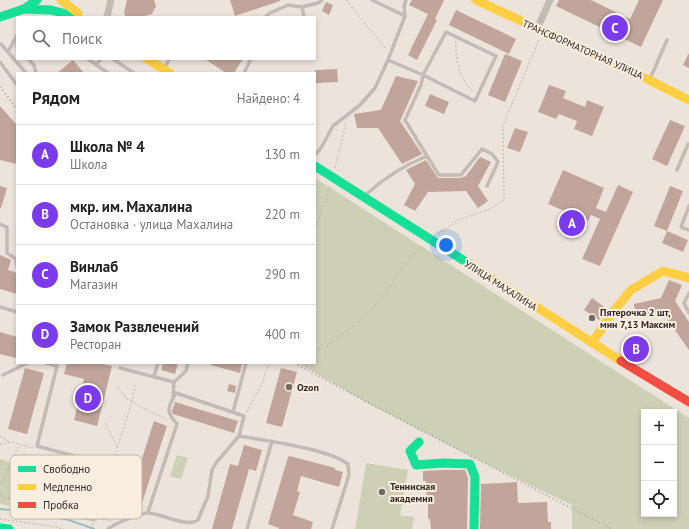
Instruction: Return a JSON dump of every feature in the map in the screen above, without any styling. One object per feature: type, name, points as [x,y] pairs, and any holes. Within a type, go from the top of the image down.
[{"type":"street","points":[[19,13],[34,4],[37,0]]},
{"type":"street","points":[[61,0],[81,16]]},
{"type":"street","points":[[107,16],[111,0]]},
{"type":"street","name":"ТРАНСФОРМАТОРНАЯ УЛИЦА","points":[[476,0],[689,100]]},
{"type":"street","points":[[540,30],[550,0]]},
{"type":"street","points":[[1,16],[52,9],[75,16]]},
{"type":"street","points":[[149,60],[166,71]]},
{"type":"street","name":"УЛИЦА МАХАЛИНА","points":[[316,167],[592,343],[689,402]]},
{"type":"street","points":[[592,343],[612,313],[632,290],[663,271],[689,278]]},
{"type":"street","points":[[419,442],[410,451],[416,465],[443,463],[470,464],[475,477],[474,529]]},
{"type":"lane","points":[[266,16],[288,5],[302,8],[318,3],[322,0]]},
{"type":"lane","points":[[372,0],[405,16]]},
{"type":"lane","points":[[316,154],[321,148],[333,126],[360,105],[375,88],[388,60],[405,16],[404,6],[406,0]]},
{"type":"lane","points":[[302,8],[304,16]]},
{"type":"lane","points":[[388,60],[423,75],[475,101],[496,56],[446,32],[423,75],[421,85],[405,120],[439,175],[461,174],[482,149],[492,154],[498,162],[487,186]]},
{"type":"lane","points":[[8,52],[16,37]]},
{"type":"lane","points":[[649,80],[667,40]]},
{"type":"lane","points":[[1,44],[25,72]]},
{"type":"lane","points":[[29,60],[34,65],[36,72]]},
{"type":"lane","points":[[89,60],[106,72]]},
{"type":"lane","points":[[96,65],[100,60]]},
{"type":"lane","points":[[114,60],[132,72]]},
{"type":"lane","points":[[166,71],[170,60]]},
{"type":"lane","points":[[244,72],[250,60]]},
{"type":"lane","points":[[0,62],[16,84]]},
{"type":"lane","points":[[677,170],[689,144]]},
{"type":"lane","points":[[363,196],[400,168],[427,156]]},
{"type":"lane","points":[[689,206],[681,227],[689,230]]},
{"type":"lane","points":[[0,224],[7,227],[7,253],[16,259]]},
{"type":"lane","points":[[689,293],[684,303],[689,313]]},
{"type":"lane","points":[[0,307],[16,312]]},
{"type":"lane","points":[[3,375],[25,364]]},
{"type":"lane","points":[[57,364],[37,446],[70,455]]},
{"type":"lane","points":[[154,376],[158,364]]},
{"type":"lane","points":[[173,398],[174,382],[186,372],[188,364]]},
{"type":"lane","points":[[233,412],[246,364]]},
{"type":"lane","points":[[120,368],[174,382]]},
{"type":"lane","points":[[142,514],[148,512],[187,523],[195,523],[198,520],[208,496],[212,470],[216,463],[239,436],[244,416],[176,393],[169,407],[169,415],[176,424],[148,512]]},
{"type":"lane","points":[[239,436],[305,448],[339,458],[348,464],[349,475],[332,529]]},
{"type":"lane","points":[[248,529],[272,441]]},
{"type":"lane","points":[[108,529],[129,519]]},
{"type":"path","points":[[346,0],[390,54]]},
{"type":"path","points":[[316,350],[324,348],[359,322],[378,302],[411,257],[430,239],[458,220],[492,208],[504,200],[503,125],[540,30]]},
{"type":"path","points":[[456,37],[456,56],[461,73],[466,84],[477,97]]},
{"type":"path","points":[[244,416],[263,381],[269,364]]},
{"type":"path","points":[[115,455],[132,401],[135,385]]},
{"type":"path","points":[[117,386],[126,398],[144,409],[176,424]]},
{"type":"path","points":[[105,423],[117,448]]},
{"type":"path","points":[[0,436],[11,442],[34,449]]},
{"type":"path","points":[[0,444],[11,442]]},
{"type":"path","points":[[14,455],[19,444]]},
{"type":"path","points":[[0,484],[10,464]]},
{"type":"path","points":[[0,496],[10,498]]},
{"type":"path","points":[[0,519],[28,522],[64,529]]},
{"type":"path","points":[[92,529],[93,519]]},
{"type":"path","points":[[98,519],[118,523]]},
{"type":"path","points":[[116,519],[118,523]]},
{"type":"green space","points":[[316,179],[675,409],[641,409],[641,517],[677,517],[677,410],[689,418],[689,529],[572,529],[572,505],[480,461],[369,404],[300,364],[316,364]]},
{"type":"green space","points":[[177,455],[188,458],[181,479],[170,476]]},
{"type":"green space","points":[[0,459],[10,463],[10,506],[0,504]]},
{"type":"green space","name":"Теннисная академия","points":[[366,463],[408,470],[400,515],[414,517],[412,529],[355,529]]},
{"type":"green space","points":[[80,519],[97,519],[96,522]]},
{"type":"building","points":[[127,0],[154,0],[156,6],[152,14],[145,16],[126,16],[124,13]]},
{"type":"building","points":[[230,0],[280,0],[280,1],[235,16]]},
{"type":"building","points":[[412,0],[444,0],[435,19],[437,20],[417,60],[408,55],[428,14],[409,5]]},
{"type":"building","points":[[559,0],[591,0],[630,19],[639,0],[663,0],[641,47],[556,6]]},
{"type":"building","points":[[326,2],[333,5],[329,15],[322,11]]},
{"type":"building","points":[[456,10],[516,39],[509,54],[449,25]]},
{"type":"building","points":[[689,53],[689,68],[683,65]]},
{"type":"building","points":[[505,54],[522,61],[505,102],[488,95]]},
{"type":"building","points":[[73,60],[83,72],[58,72]]},
{"type":"building","points":[[206,60],[242,60],[235,72],[224,72]]},
{"type":"building","points":[[337,69],[338,82],[316,83],[315,70]]},
{"type":"building","points":[[396,76],[418,81],[400,121],[422,154],[402,164],[378,128],[357,128],[354,114],[381,110]]},
{"type":"building","points":[[549,85],[566,91],[563,98],[585,107],[587,100],[604,107],[592,136],[574,129],[577,121],[559,114],[556,119],[538,112]]},
{"type":"building","points":[[430,94],[449,102],[444,114],[425,106]]},
{"type":"building","points":[[0,106],[16,124],[16,164],[0,160]]},
{"type":"building","points":[[670,120],[685,126],[667,166],[652,159]]},
{"type":"building","points":[[515,128],[528,132],[520,152],[507,148]]},
{"type":"building","points":[[480,157],[491,162],[478,186],[488,201],[478,208],[466,191],[428,192],[415,211],[404,205],[415,184],[406,170],[426,160],[438,178],[461,178],[466,176]]},
{"type":"building","points":[[563,170],[604,188],[596,208],[606,212],[618,185],[633,192],[600,266],[582,259],[600,219],[591,215],[588,221],[548,204]]},
{"type":"building","points":[[0,186],[7,188],[1,208],[0,208]]},
{"type":"building","points":[[670,186],[683,191],[667,231],[654,226]]},
{"type":"building","points":[[667,231],[688,240],[683,252],[662,243]]},
{"type":"building","points":[[0,255],[11,260],[8,270],[16,273],[16,294],[0,289]]},
{"type":"building","points":[[669,280],[682,285],[675,301],[689,322],[689,350],[663,313],[636,318],[634,304],[661,298]]},
{"type":"building","points":[[592,298],[607,309],[599,320],[584,310]]},
{"type":"building","points":[[0,332],[16,337],[16,358],[0,354]]},
{"type":"building","points":[[67,364],[103,364],[112,366],[97,426],[74,420],[84,379],[64,374]]},
{"type":"building","points":[[163,364],[178,364],[175,374],[161,370]]},
{"type":"building","points":[[211,364],[242,364],[240,373]]},
{"type":"building","points":[[25,368],[44,373],[27,434],[8,429]]},
{"type":"building","points":[[281,368],[297,372],[282,427],[266,423]]},
{"type":"building","points":[[229,384],[236,386],[235,393],[227,391]]},
{"type":"building","points":[[175,402],[238,421],[234,433],[173,414],[172,411]]},
{"type":"building","points":[[154,421],[167,426],[142,503],[142,458]]},
{"type":"building","points":[[244,445],[262,450],[256,471],[249,469],[232,529],[212,529],[230,464],[238,466]]},
{"type":"building","points":[[290,456],[335,468],[335,470],[343,472],[339,487],[301,476],[297,491],[300,492],[293,515],[313,522],[311,529],[278,529],[279,528],[268,524],[288,457]]},
{"type":"building","points":[[465,470],[468,478],[467,529],[431,529],[430,519],[428,519],[426,481],[423,481],[423,471]]},
{"type":"building","points":[[517,482],[518,503],[547,502],[548,522],[551,522],[551,529],[480,529],[481,484]]},
{"type":"waterway","points":[[0,509],[10,510]]},
{"type":"waterway","points":[[64,519],[94,529]]},
{"type":"railway","points":[[0,87],[16,108]]},
{"type":"railway","points":[[296,364],[612,529]]},
{"type":"traffic: fast","points":[[0,17],[24,9],[37,0]]},
{"type":"traffic: fast","points":[[23,9],[51,10],[74,16]]},
{"type":"traffic: fast","points":[[316,167],[474,267]]},
{"type":"traffic: fast","points":[[419,442],[410,451],[416,465],[443,463],[470,464],[475,477],[474,529]]},
{"type":"traffic: fast","points":[[0,528],[9,529]]},
{"type":"traffic: slow","points":[[61,0],[78,13]]},
{"type":"traffic: slow","points":[[476,0],[689,100]]},
{"type":"traffic: slow","points":[[149,60],[168,72]]},
{"type":"traffic: slow","points":[[474,267],[621,361]]},
{"type":"traffic: slow","points":[[592,343],[612,313],[631,290],[663,271],[689,278]]},
{"type":"traffic: jam","points":[[621,361],[689,402]]},
{"type":"place","name":"Винлаб","points":[[615,28]]},
{"type":"place","name":"Школа № 4","points":[[572,223]]},
{"type":"place","name":"Пятерочка 2 шт, мин 7,13 Максим","points":[[592,318]]},
{"type":"place","name":"мкр. им. Махалина","points":[[636,349]]},
{"type":"place","name":"Ozon","points":[[289,387]]},
{"type":"place","name":"Замок Развлечений","points":[[88,398]]},
{"type":"place","name":"Теннисная академия","points":[[382,492]]}]
